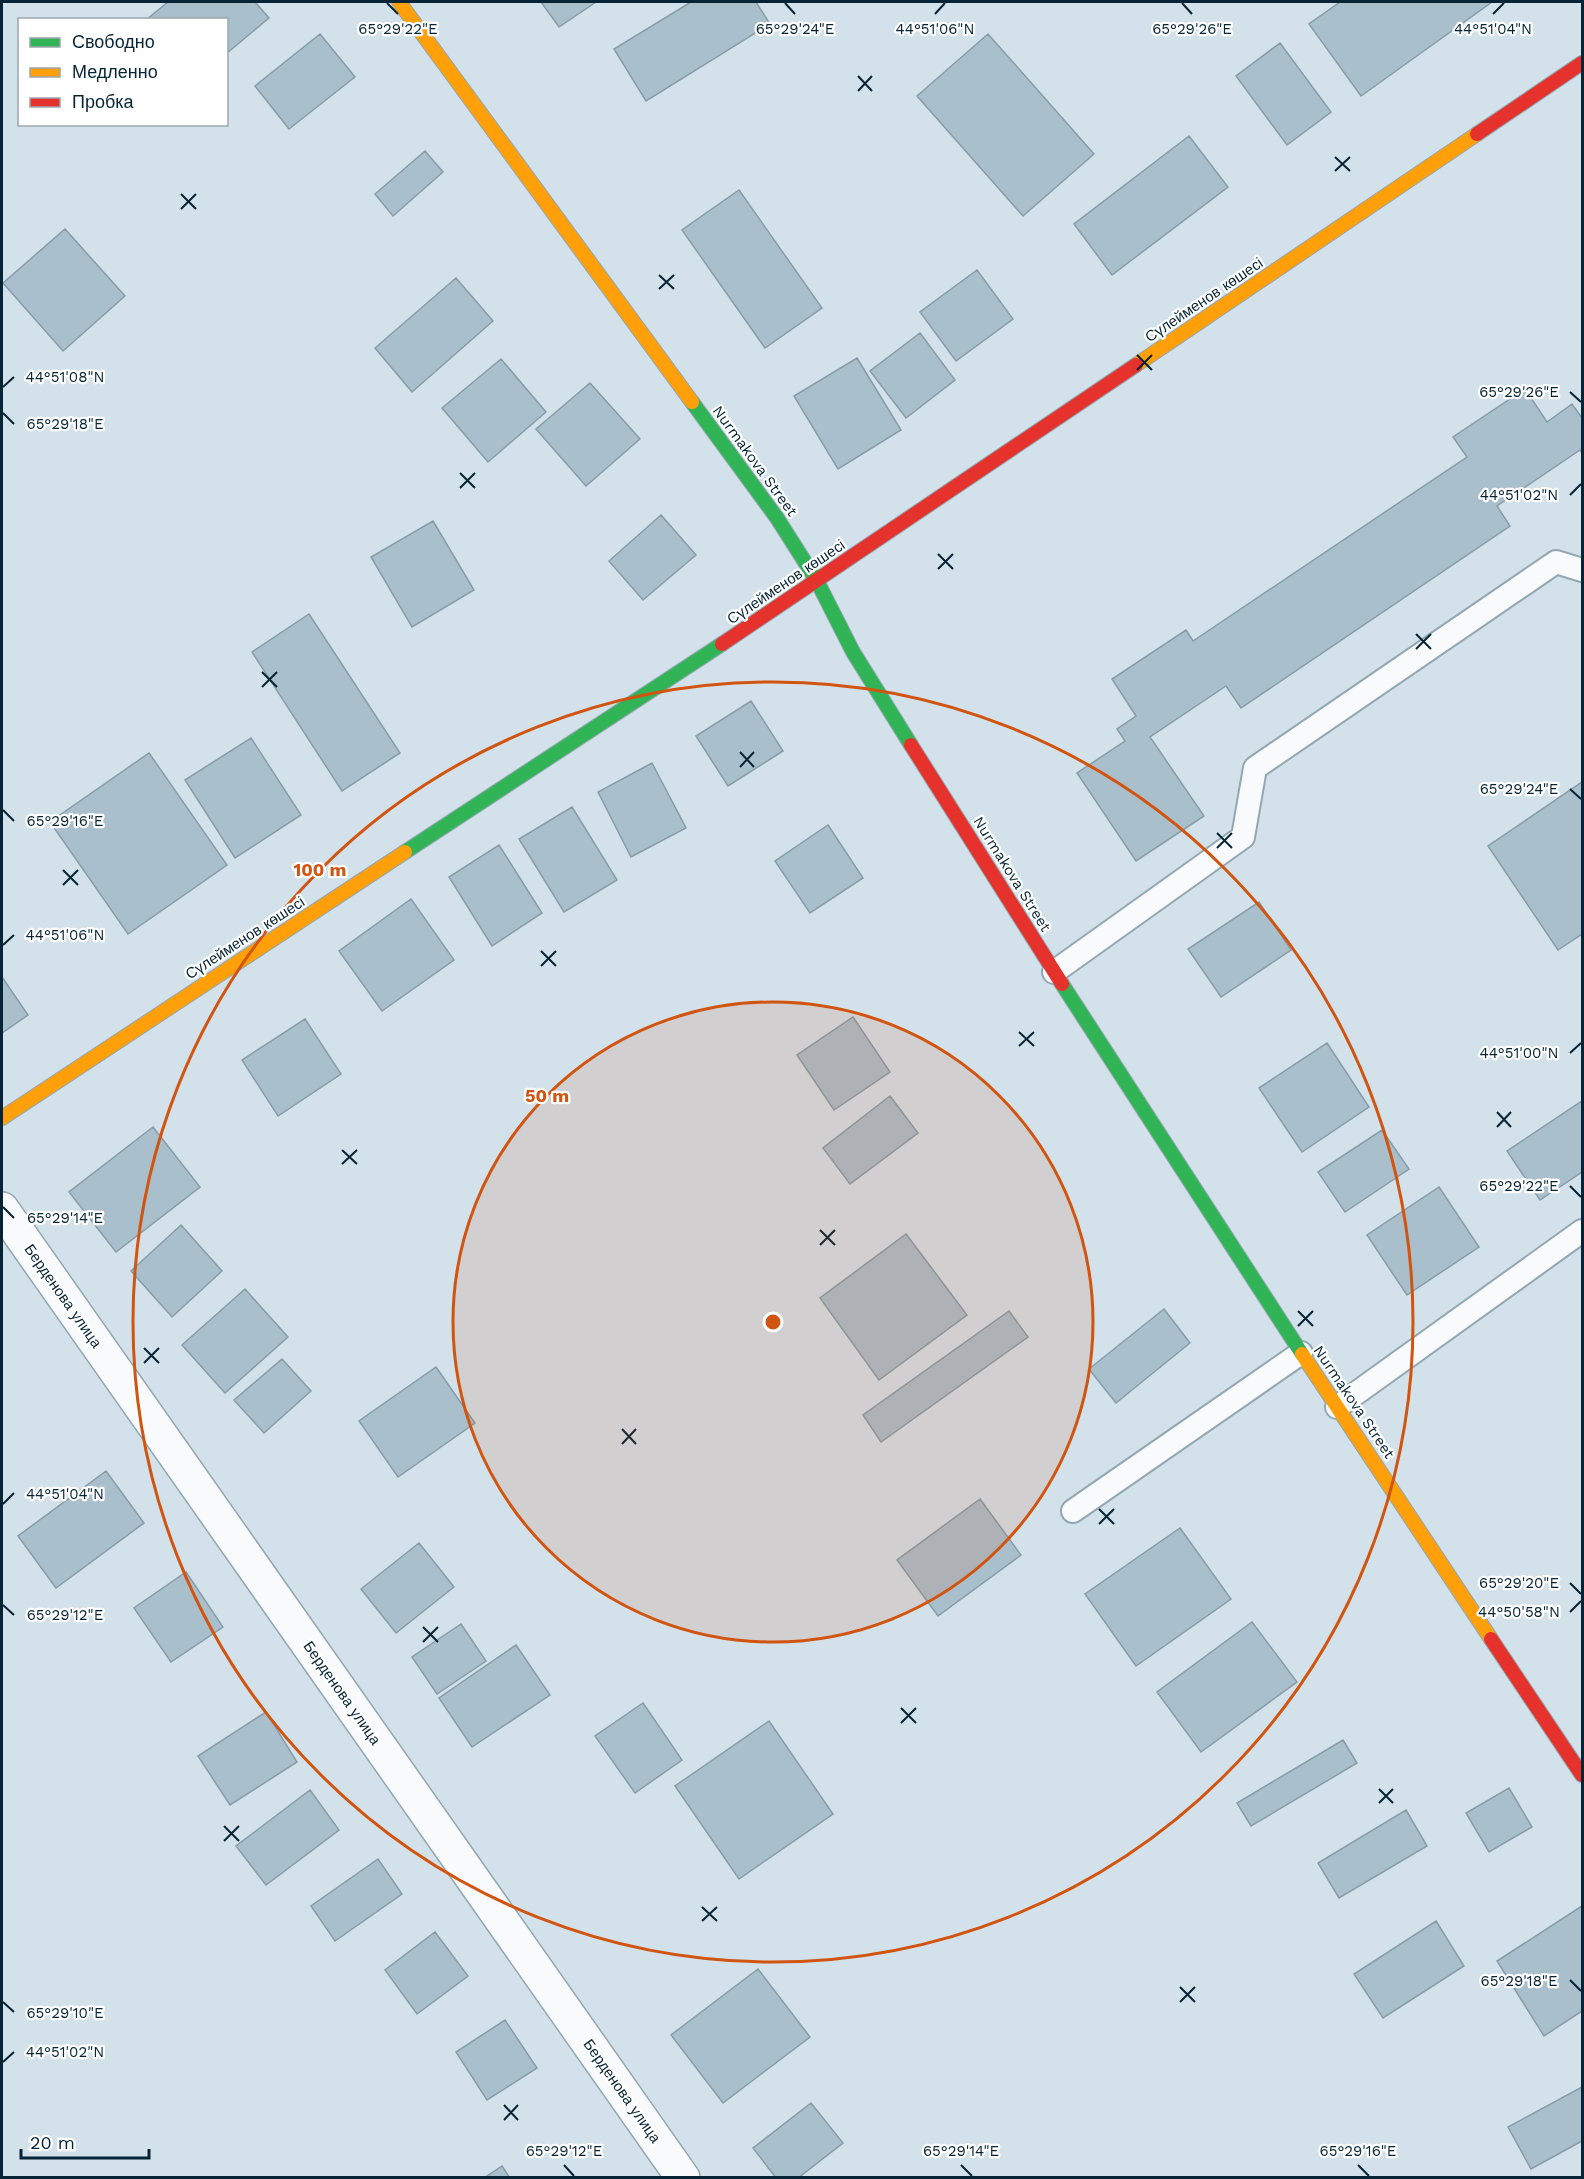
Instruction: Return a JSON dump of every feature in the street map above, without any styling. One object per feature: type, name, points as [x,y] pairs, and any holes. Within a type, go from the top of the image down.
[{"type":"street","name":"Nurmakova Street","points":[[399,2],[777,518],[817,581],[853,652],[1054,972],[1301,1353],[1582,1775]]},
{"type":"street","name":"Сүлейменов көшесі","points":[[2,1118],[817,581],[1582,63]]},
{"type":"street","name":"Берденова улица","points":[[2,1209],[683,2178]]},
{"type":"lane","points":[[1054,972],[1243,837],[1255,768],[1556,562],[1582,570]]},
{"type":"lane","points":[[1337,1407],[1582,1231]]},
{"type":"lane","points":[[1074,1511],[1301,1353]]},
{"type":"building","points":[[168,2],[255,2],[269,18],[228,52],[228,18],[148,18]]},
{"type":"building","points":[[541,2],[596,2],[559,27]]},
{"type":"building","points":[[691,2],[756,2],[770,24],[646,101],[614,49]]},
{"type":"building","points":[[1340,2],[1492,2],[1361,96],[1309,24]]},
{"type":"building","points":[[320,34],[355,77],[289,129],[255,86]]},
{"type":"building","points":[[988,34],[1094,154],[1023,216],[917,96]]},
{"type":"building","points":[[1280,43],[1331,112],[1287,145],[1236,76]]},
{"type":"building","points":[[1189,136],[1228,187],[1112,275],[1074,224]]},
{"type":"building","points":[[425,151],[443,172],[393,216],[375,194]]},
{"type":"building","points":[[739,190],[822,308],[765,348],[682,230]]},
{"type":"building","points":[[65,229],[125,296],[63,351],[3,283]]},
{"type":"building","points":[[977,270],[1013,319],[956,361],[920,312]]},
{"type":"building","points":[[456,278],[493,321],[412,392],[375,348]]},
{"type":"building","points":[[920,333],[955,380],[906,418],[870,371]]},
{"type":"building","points":[[857,358],[901,430],[838,469],[794,396]]},
{"type":"building","points":[[501,359],[546,412],[488,462],[442,408]]},
{"type":"building","points":[[590,383],[640,439],[586,486],[536,429]]},
{"type":"building","points":[[1525,389],[1547,422],[1572,404],[1582,418],[1582,453],[1580,450],[1497,506],[1510,526],[1241,708],[1226,686],[1150,737],[1204,816],[1136,861],[1077,773],[1125,741],[1117,729],[1136,716],[1112,679],[1186,630],[1193,641],[1467,457],[1453,437]]},
{"type":"building","points":[[661,515],[696,555],[643,600],[609,561]]},
{"type":"building","points":[[433,521],[474,590],[412,627],[371,557]]},
{"type":"building","points":[[309,614],[400,753],[342,791],[252,652]]},
{"type":"building","points":[[751,701],[783,751],[728,786],[696,736]]},
{"type":"building","points":[[251,738],[301,815],[235,858],[185,780]]},
{"type":"building","points":[[149,753],[227,865],[128,934],[50,822]]},
{"type":"building","points":[[652,763],[686,828],[631,857],[598,792]]},
{"type":"building","points":[[1582,782],[1582,934],[1558,950],[1488,846]]},
{"type":"building","points":[[572,807],[617,880],[564,912],[519,839]]},
{"type":"building","points":[[828,825],[863,878],[810,913],[775,861]]},
{"type":"building","points":[[499,845],[542,913],[492,946],[449,877]]},
{"type":"building","points":[[411,899],[454,960],[382,1011],[339,951]]},
{"type":"building","points":[[1259,902],[1291,950],[1221,997],[1188,949]]},
{"type":"building","points":[[2,977],[28,1015],[2,1033]]},
{"type":"building","points":[[853,1017],[890,1072],[834,1110],[797,1055]]},
{"type":"building","points":[[305,1019],[341,1074],[278,1116],[242,1060]]},
{"type":"building","points":[[1327,1043],[1369,1107],[1302,1152],[1259,1088]]},
{"type":"building","points":[[890,1096],[918,1133],[850,1184],[823,1148]]},
{"type":"building","points":[[1582,1101],[1582,1172],[1540,1200],[1507,1151]]},
{"type":"building","points":[[153,1127],[200,1187],[116,1252],[69,1192]]},
{"type":"building","points":[[1382,1130],[1409,1169],[1345,1212],[1318,1172]]},
{"type":"building","points":[[1439,1187],[1479,1247],[1407,1295],[1367,1235]]},
{"type":"building","points":[[181,1225],[222,1271],[172,1317],[131,1271]]},
{"type":"building","points":[[906,1234],[967,1315],[879,1380],[820,1298]]},
{"type":"building","points":[[245,1289],[288,1337],[225,1393],[182,1345]]},
{"type":"building","points":[[1164,1309],[1190,1343],[1116,1403],[1089,1369]]},
{"type":"building","points":[[1009,1311],[1028,1337],[881,1442],[863,1415]]},
{"type":"building","points":[[282,1359],[311,1391],[264,1433],[234,1400]]},
{"type":"building","points":[[436,1367],[475,1423],[398,1477],[359,1421]]},
{"type":"building","points":[[106,1471],[144,1523],[56,1588],[18,1536]]},
{"type":"building","points":[[980,1499],[1021,1555],[938,1616],[897,1560]]},
{"type":"building","points":[[1180,1528],[1231,1599],[1136,1666],[1085,1594]]},
{"type":"building","points":[[419,1543],[454,1587],[396,1633],[361,1589]]},
{"type":"building","points":[[186,1572],[223,1627],[171,1662],[134,1608]]},
{"type":"building","points":[[1252,1622],[1297,1682],[1201,1752],[1157,1692]]},
{"type":"building","points":[[461,1624],[486,1661],[437,1694],[412,1657]]},
{"type":"building","points":[[516,1645],[550,1695],[472,1747],[439,1698]]},
{"type":"building","points":[[643,1703],[682,1760],[635,1793],[595,1736]]},
{"type":"building","points":[[266,1712],[297,1762],[230,1805],[198,1756]]},
{"type":"building","points":[[769,1721],[833,1814],[739,1879],[675,1786]]},
{"type":"building","points":[[1343,1740],[1357,1763],[1251,1826],[1237,1803]]},
{"type":"building","points":[[1509,1788],[1532,1827],[1489,1852],[1466,1813]]},
{"type":"building","points":[[310,1790],[339,1830],[266,1885],[236,1846]]},
{"type":"building","points":[[1406,1810],[1427,1846],[1339,1898],[1318,1863]]},
{"type":"building","points":[[378,1859],[402,1894],[335,1941],[311,1906]]},
{"type":"building","points":[[1582,1906],[1582,2011],[1544,2036],[1497,1961]]},
{"type":"building","points":[[1436,1921],[1464,1966],[1383,2018],[1354,1974]]},
{"type":"building","points":[[435,1932],[468,1976],[417,2014],[385,1970]]},
{"type":"building","points":[[758,1969],[810,2037],[723,2103],[671,2035]]},
{"type":"building","points":[[505,2020],[537,2068],[487,2100],[456,2052]]},
{"type":"building","points":[[1582,2087],[1582,2141],[1531,2169],[1508,2127]]},
{"type":"building","points":[[811,2103],[843,2143],[798,2178],[776,2178],[753,2148]]},
{"type":"building","points":[[502,2166],[510,2178],[484,2178]]},
{"type":"traffic: fast","points":[[692,402],[777,518],[817,581],[853,652],[911,745]]},
{"type":"traffic: fast","points":[[405,852],[722,644]]},
{"type":"traffic: fast","points":[[1062,984],[1302,1354]]},
{"type":"traffic: slow","points":[[399,2],[692,402]]},
{"type":"traffic: slow","points":[[1136,365],[1477,134]]},
{"type":"traffic: slow","points":[[2,1118],[405,852]]},
{"type":"traffic: slow","points":[[1302,1354],[1491,1639]]},
{"type":"traffic: jam","points":[[1477,134],[1582,63]]},
{"type":"traffic: jam","points":[[722,644],[1136,365]]},
{"type":"traffic: jam","points":[[911,745],[1062,984]]},
{"type":"traffic: jam","points":[[1491,1639],[1582,1775]]}]
